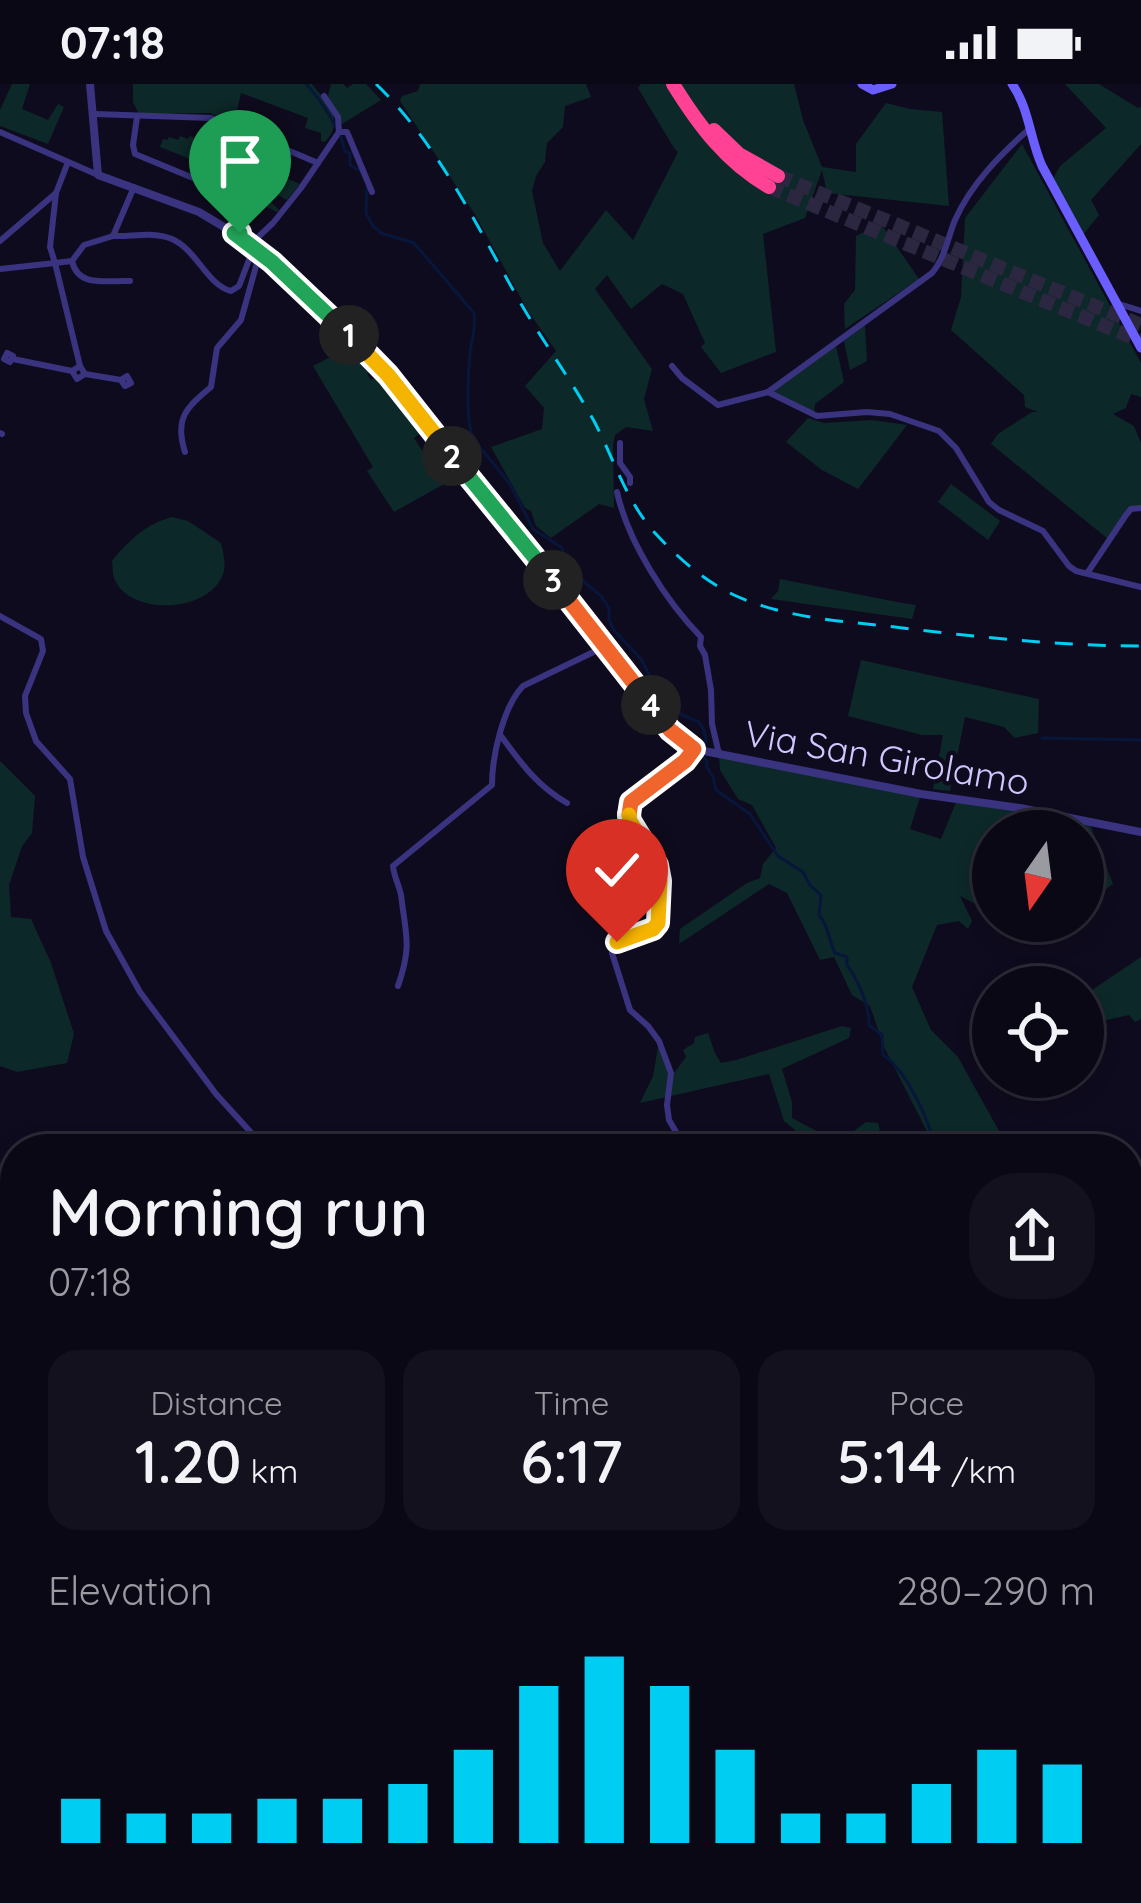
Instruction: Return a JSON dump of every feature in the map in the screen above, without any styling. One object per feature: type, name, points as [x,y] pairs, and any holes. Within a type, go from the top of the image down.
[{"type":"highway","points":[[677,84],[704,120],[773,182]]},
{"type":"main road","points":[[862,84],[873,90],[892,84]]},
{"type":"main road","points":[[1012,84],[1023,102],[1042,166],[1141,348]]},
{"type":"street","points":[[90,84],[98,175]]},
{"type":"street","points":[[234,233],[255,240],[274,223],[339,132],[338,116],[324,96]]},
{"type":"street","points":[[94,114],[203,116],[318,163]]},
{"type":"street","points":[[137,117],[135,154],[232,194]]},
{"type":"street","points":[[672,367],[718,405],[768,392],[940,265],[957,215],[980,179],[1028,130]]},
{"type":"street","points":[[0,132],[200,212],[256,250],[322,308],[388,375],[670,730],[694,749],[628,808],[630,821],[657,865],[658,923],[623,938],[612,952],[630,1010],[659,1041],[670,1073],[669,1120],[677,1134]]},
{"type":"street","points":[[339,132],[347,132],[372,192]]},
{"type":"street","points":[[253,136],[268,181]]},
{"type":"street","points":[[80,167],[94,163],[98,156]]},
{"type":"street","points":[[68,162],[56,193],[50,247],[79,370]]},
{"type":"street","points":[[112,236],[134,187]]},
{"type":"street","points":[[0,241],[56,193]]},
{"type":"street","points":[[72,262],[84,245],[112,236],[168,237],[189,250],[222,289],[232,291],[256,250]]},
{"type":"street","points":[[185,452],[181,426],[186,410],[211,387],[218,348],[241,320],[256,250]]},
{"type":"street","points":[[0,269],[72,262]]},
{"type":"street","points":[[72,262],[81,278],[130,280]]},
{"type":"street","points":[[1116,303],[1141,311]]},
{"type":"street","points":[[13,359],[121,380]]},
{"type":"street","points":[[768,392],[817,416],[867,412],[939,431],[956,448],[989,502],[1043,531],[1069,566],[1141,587]]},
{"type":"street","points":[[620,442],[620,463],[630,483]]},
{"type":"street","points":[[617,492],[622,513],[667,597],[701,637],[716,753]]},
{"type":"street","points":[[1087,573],[1126,514],[1141,508]]},
{"type":"street","points":[[0,616],[41,639],[43,651],[25,696],[26,713],[36,741],[70,779],[83,857],[106,931],[140,992],[216,1094],[252,1134]]},
{"type":"street","points":[[398,986],[408,942],[393,866],[492,785],[492,763],[513,696],[523,686],[606,646]]},
{"type":"street","points":[[501,736],[532,778],[566,803]]},
{"type":"street","name":"Via San Girolamo","points":[[694,749],[1141,832]]},
{"type":"green space","points":[[12,84],[30,84],[22,109],[48,120],[58,104],[64,107],[48,144],[0,126],[0,110]]},
{"type":"green space","points":[[133,84],[312,84],[332,112],[334,126],[325,142],[321,141],[321,133],[305,128],[308,118],[241,93],[234,125],[210,113],[139,114]]},
{"type":"green space","points":[[331,84],[347,88],[366,84],[381,100],[342,124],[328,96]]},
{"type":"green space","points":[[420,84],[586,84],[591,97],[565,106],[563,127],[547,143],[545,162],[532,191],[543,243],[560,271],[606,210],[633,240],[678,152],[638,88],[641,84],[794,84],[822,167],[856,172],[856,144],[886,103],[942,112],[949,206],[827,193],[822,170],[805,218],[763,234],[776,352],[721,373],[701,347],[705,343],[683,294],[662,284],[631,309],[607,275],[595,289],[652,369],[644,399],[653,431],[626,427],[615,435],[614,508],[599,504],[551,538],[536,526],[491,447],[542,429],[544,408],[525,386],[556,351],[400,101],[418,91]]},
{"type":"green space","points":[[1065,84],[1099,84],[1141,107],[1141,144],[1091,200],[1099,215],[1082,236],[1052,181],[1060,166],[1106,128]]},
{"type":"green space","points":[[180,136],[211,144],[214,138],[234,146],[233,151],[248,163],[243,177],[261,193],[279,175],[300,184],[287,200],[273,193],[270,201],[277,212],[234,191],[238,178],[160,147],[163,139]]},
{"type":"green space","points":[[1022,144],[1141,363],[1141,397],[1131,394],[1126,408],[1113,414],[1134,426],[1141,443],[1141,507],[1131,509],[1108,539],[991,444],[998,434],[1038,412],[1025,407],[1024,395],[951,330],[961,297],[965,218]]},
{"type":"green space","points":[[881,224],[919,279],[845,329],[844,304],[855,290],[856,236]]},
{"type":"green space","points":[[865,325],[867,361],[850,370],[844,341]]},
{"type":"green space","points":[[348,342],[375,368],[367,374],[371,380],[378,376],[425,430],[414,438],[444,484],[394,512],[367,471],[373,467],[313,366]]},
{"type":"green space","points":[[836,346],[844,382],[815,404],[814,412],[773,392]]},
{"type":"green space","points":[[808,418],[824,423],[872,420],[907,425],[858,489],[822,470],[786,442]]},
{"type":"green space","points":[[951,484],[1000,521],[988,540],[938,502]]},
{"type":"green space","points":[[172,517],[188,521],[221,543],[224,571],[217,585],[189,602],[171,605],[137,600],[115,580],[112,561],[139,534]]},
{"type":"green space","points":[[780,579],[916,605],[912,619],[771,599]]},
{"type":"green space","points":[[861,660],[1039,699],[1038,733],[1015,738],[1004,727],[965,717],[950,791],[933,789],[943,735],[922,735],[848,716]]},
{"type":"green space","points":[[719,754],[921,794],[910,829],[941,839],[957,800],[1019,810],[972,810],[972,902],[960,896],[972,921],[968,929],[959,921],[937,925],[912,987],[931,1030],[958,1057],[972,1082],[972,1098],[981,1098],[1001,1134],[928,1134],[884,1047],[870,1006],[852,995],[834,957],[820,960],[787,893],[769,884],[679,944],[680,929],[760,878],[763,864],[776,848],[752,805],[738,799],[720,770]]},
{"type":"green space","points":[[0,761],[35,796],[32,833],[22,846],[9,885],[11,917],[31,919],[74,1034],[67,1063],[17,1072],[0,1066]]},
{"type":"green space","points":[[1104,861],[1113,884],[1104,891]]},
{"type":"green space","points":[[1141,957],[1141,1019],[1135,1022],[1129,1015],[1104,1021],[1104,982]]},
{"type":"green space","points":[[842,1026],[851,1028],[849,1038],[782,1069],[792,1118],[822,1134],[800,1134],[784,1121],[769,1074],[640,1103],[653,1076],[659,1041],[674,1073],[686,1057],[683,1050],[695,1037],[708,1033],[721,1063]]},
{"type":"green space","points":[[866,1122],[878,1123],[880,1130],[850,1134]]},
{"type":"waterway","points":[[306,84],[335,126]]},
{"type":"waterway","points":[[341,137],[350,153],[350,165],[361,171]]},
{"type":"waterway","points":[[367,186],[366,213],[373,226],[414,243],[474,313],[468,397],[474,440],[510,484],[533,529],[561,547],[575,574],[601,596],[613,629],[641,659],[658,692],[682,715],[699,722],[706,739],[702,756],[716,790],[750,814],[778,856],[803,872],[821,895],[819,915],[835,953],[847,957],[869,1025],[882,1035],[883,1055],[905,1079],[933,1134]]},
{"type":"waterway","points":[[1042,738],[1141,740]]},
{"type":"tunnel","points":[[778,176],[1141,325]]},
{"type":"tunnel","points":[[769,187],[1141,341]]},
{"type":"railway","points":[[376,84],[418,132],[454,185],[594,421],[645,521],[701,575],[753,603],[813,617],[1018,640],[1141,646]]},
{"type":"route","points":[[240,233],[234,233],[322,308],[388,375],[670,730],[694,749],[628,808],[630,821],[657,865],[658,923],[617,942]]}]
